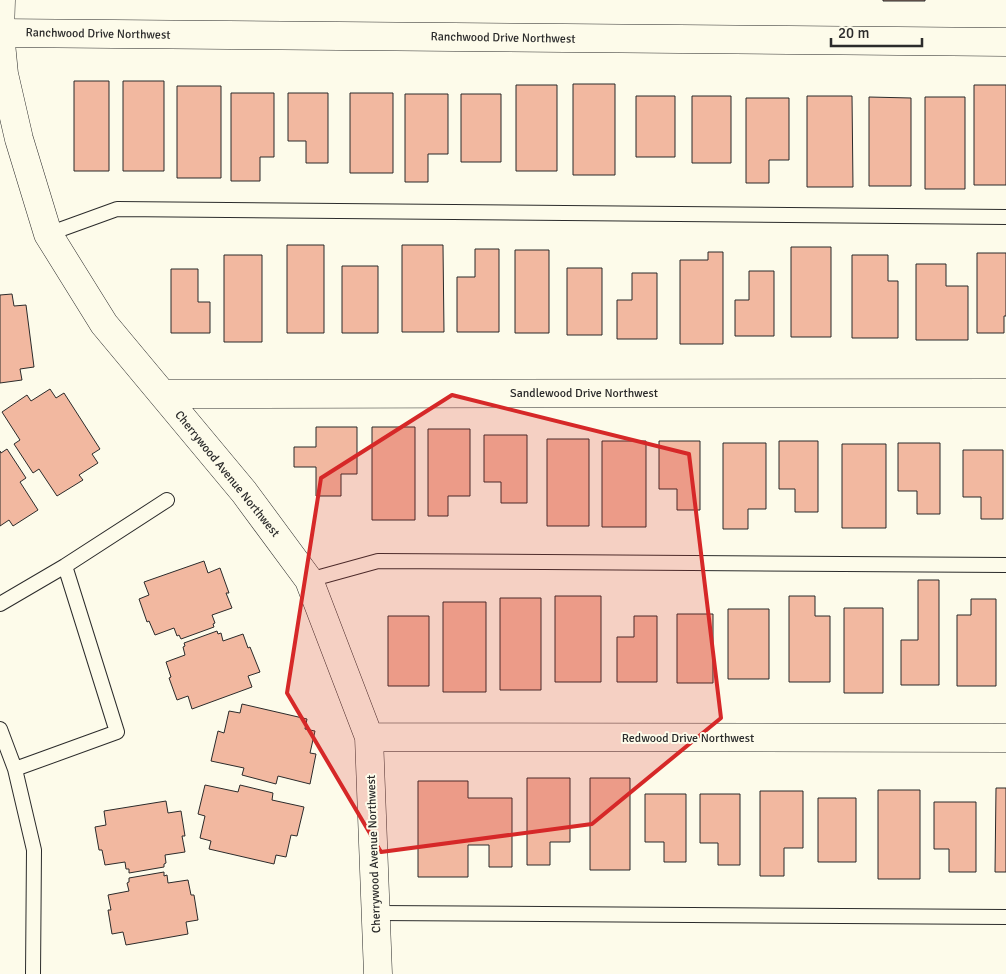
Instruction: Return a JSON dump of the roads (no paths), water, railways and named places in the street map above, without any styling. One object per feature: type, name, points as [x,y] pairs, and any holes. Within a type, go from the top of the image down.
[{"type":"street","name":"Cherrywood Avenue Northwest","points":[[0,0],[0,33],[4,74],[16,130],[48,234],[104,324],[244,492],[309,580],[369,737],[378,974]]},
{"type":"street","name":"Ranchwood Drive Northwest","points":[[0,33],[1006,42]]},
{"type":"street","name":"Sandlewood Drive Northwest","points":[[162,394],[1006,393]]},
{"type":"street","name":"Redwood Drive Northwest","points":[[369,737],[1006,738]]},
{"type":"lane","points":[[48,234],[116,209],[1006,217]]},
{"type":"lane","points":[[0,604],[65,566],[167,500]]},
{"type":"lane","points":[[309,580],[378,561],[1006,565]]},
{"type":"lane","points":[[15,769],[117,732],[65,566]]},
{"type":"lane","points":[[0,728],[15,769],[34,850],[33,974]]},
{"type":"lane","points":[[376,913],[1006,917]]}]
